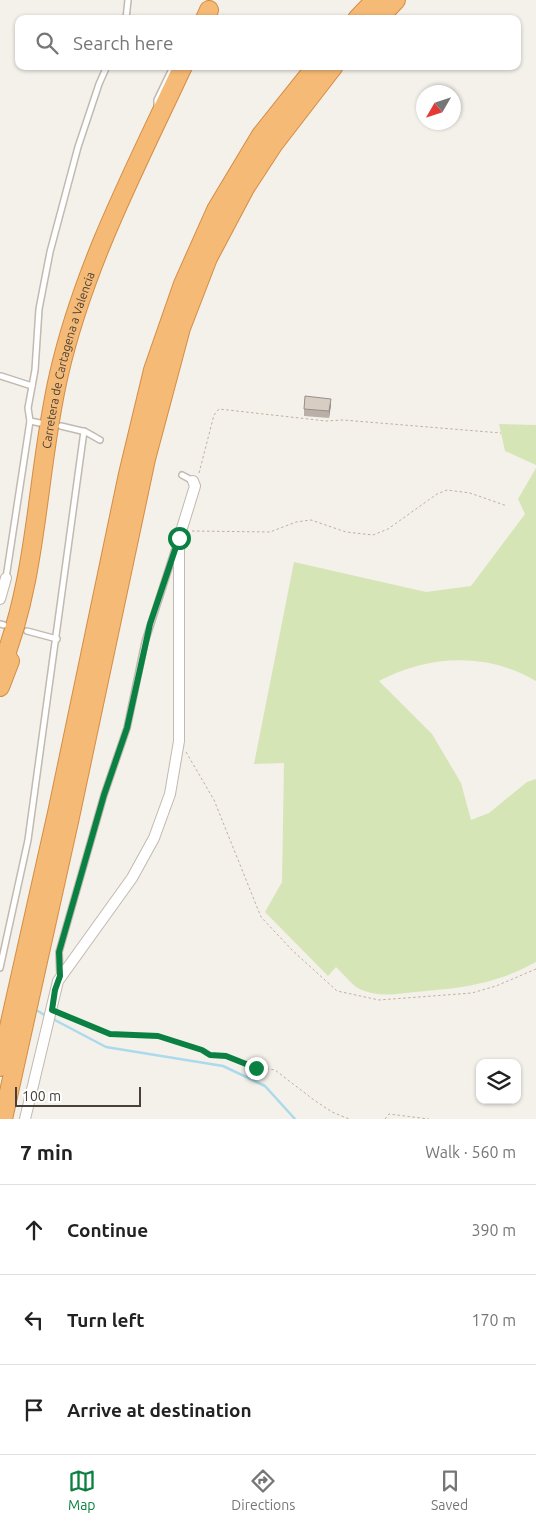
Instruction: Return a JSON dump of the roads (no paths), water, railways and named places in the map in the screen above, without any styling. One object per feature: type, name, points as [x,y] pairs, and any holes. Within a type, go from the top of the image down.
[{"type":"highway","points":[[361,15],[375,0]]},
{"type":"highway","points":[[382,15],[396,0]]},
{"type":"highway","name":"Carretera de Cartagena a Valencia","points":[[0,670],[20,610],[30,568],[58,377],[80,297],[108,227],[180,70]]},
{"type":"highway","points":[[3,1119],[24,989],[128,474],[153,370],[183,284],[216,210],[261,135],[313,70]]},
{"type":"highway","points":[[24,989],[146,459],[181,328],[208,258],[245,188],[273,145],[331,70]]},
{"type":"highway","points":[[0,687],[28,603],[43,527],[41,497]]},
{"type":"highway","points":[[0,1067],[18,1020]]},
{"type":"street","points":[[25,1119],[43,1034],[52,1010],[55,990],[60,976],[143,860],[167,806],[179,749],[180,536],[195,486],[193,481]]},
{"type":"street","points":[[0,599],[6,578]]},
{"type":"lane","points":[[126,15],[128,0]]},
{"type":"lane","points":[[6,578],[30,421],[28,408],[40,309],[50,252],[78,147],[99,84],[106,70]]},
{"type":"lane","points":[[157,120],[157,100],[172,70]]},
{"type":"lane","points":[[1,376],[32,386]]},
{"type":"lane","points":[[30,421],[40,423]]},
{"type":"lane","points":[[61,426],[84,431],[100,440]]},
{"type":"lane","points":[[0,968],[28,840],[57,639],[65,558],[84,431]]},
{"type":"lane","points":[[182,475],[193,481]]},
{"type":"lane","points":[[60,976],[59,952],[102,804],[127,728],[150,624],[180,536]]},
{"type":"lane","points":[[27,631],[57,639]]},
{"type":"waterway","points":[[38,1011],[46,1016]]},
{"type":"waterway","points":[[51,1018],[106,1047],[223,1066],[265,1086],[295,1119]]}]
